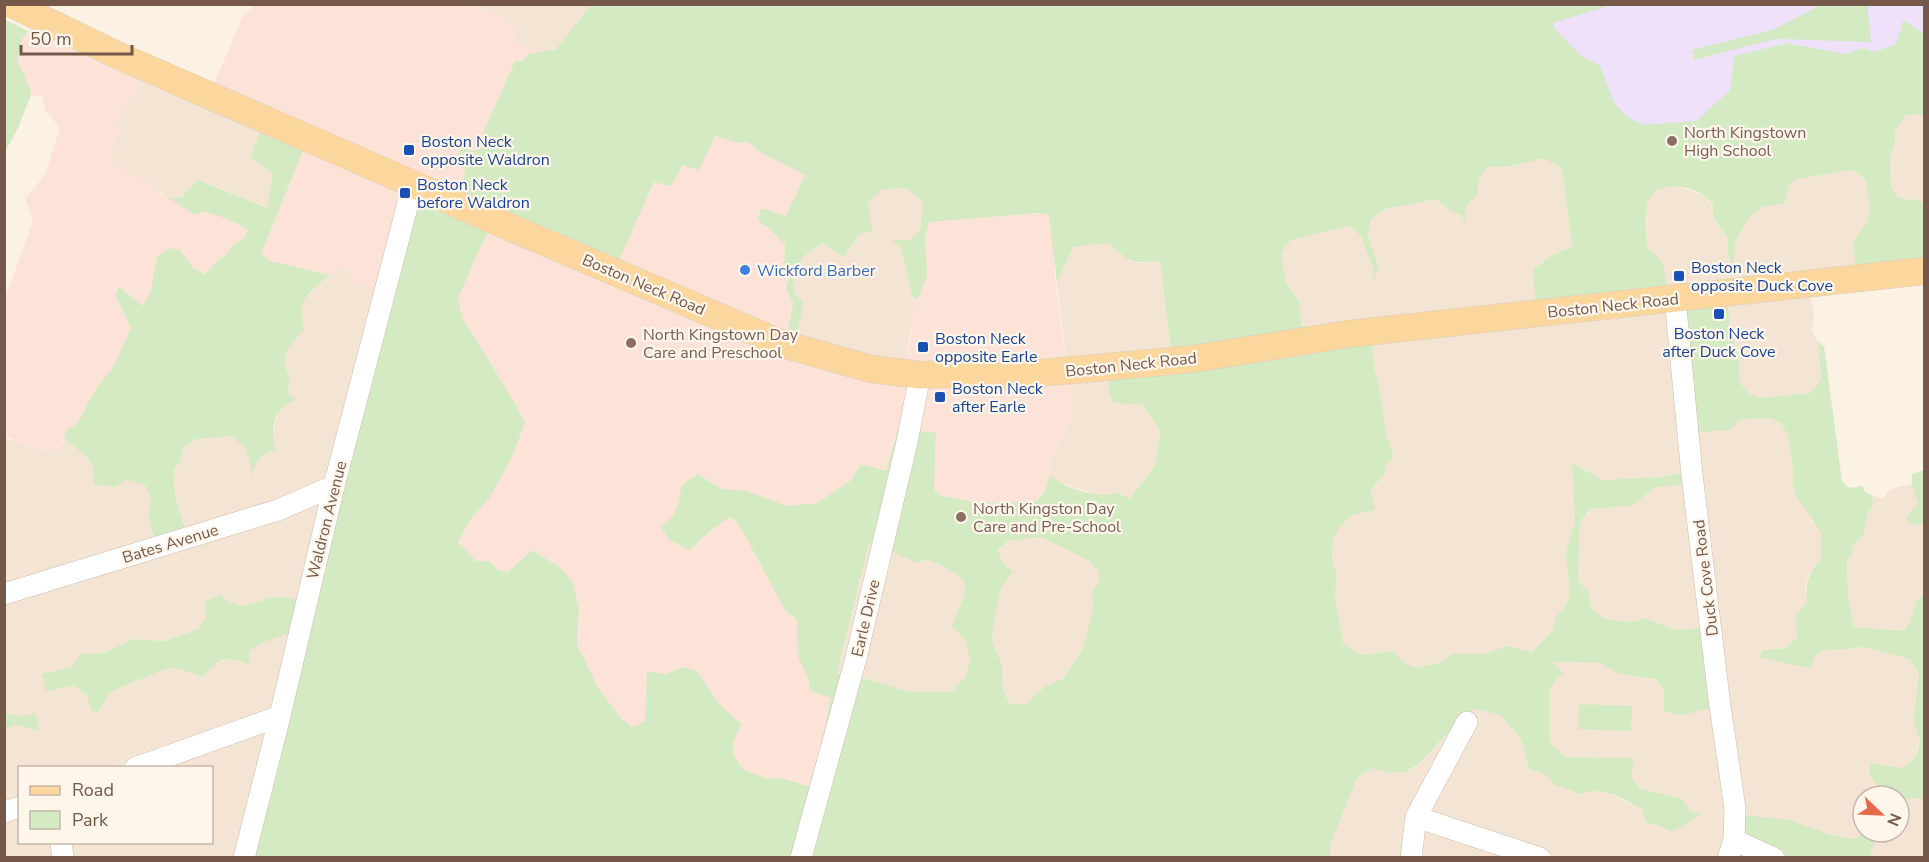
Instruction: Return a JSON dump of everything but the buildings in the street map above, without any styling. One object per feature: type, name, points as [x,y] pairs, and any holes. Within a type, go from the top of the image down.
[{"type":"main road","name":"Boston Neck Road","points":[[21,6],[130,61],[783,344],[871,369],[920,375],[1008,376],[1182,360],[1348,334],[1924,271]]},
{"type":"street","name":"Waldron Avenue","points":[[243,858],[280,716],[334,486],[413,184]]},
{"type":"street","name":"Duck Cove Road","points":[[1674,298],[1693,485],[1735,808],[1731,849]]},
{"type":"street","name":"Earle Drive","points":[[801,858],[856,658],[920,375]]},
{"type":"street","name":"Bates Avenue","points":[[4,594],[278,510],[334,486]]},
{"type":"street","points":[[141,766],[280,716]]},
{"type":"street","points":[[1411,858],[1416,818],[1467,722]]},
{"type":"street","points":[[1416,818],[1540,858]]},
{"type":"street","points":[[1731,849],[1774,858]]},
{"type":"shaded area","points":[[254,5],[469,5],[483,10],[491,9],[519,29],[512,41],[529,50],[524,61],[515,61],[475,152],[460,148],[466,172],[453,198],[385,293],[354,282],[349,271],[337,267],[329,275],[271,261],[261,254],[308,139],[210,93],[243,16]]},
{"type":"shaded area","points":[[469,5],[591,5],[556,49],[529,54],[528,50],[512,41],[519,28]]},
{"type":"shaded area","name":"North Kingstown High School","points":[[1544,5],[1924,5],[1924,82],[1599,199]]},
{"type":"shaded area","points":[[39,17],[145,68],[132,97],[115,122],[121,129],[108,163],[152,184],[162,195],[227,219],[248,230],[243,239],[232,246],[205,275],[193,268],[180,250],[157,257],[151,290],[143,306],[119,287],[115,295],[131,328],[112,369],[97,387],[75,428],[64,439],[56,453],[18,442],[5,435],[4,301],[33,221],[25,198],[45,175],[60,128],[45,110],[43,97],[31,95],[17,59],[23,38]]},
{"type":"shaded area","points":[[145,68],[265,119],[273,173],[268,208],[199,180],[181,198],[171,198],[108,162],[121,129],[115,122],[132,97]]},
{"type":"shaded area","points":[[1924,114],[1924,205],[1921,201],[1899,198],[1891,188],[1890,156],[1895,144],[1895,130],[1906,115]]},
{"type":"shaded area","points":[[715,135],[740,143],[748,142],[763,154],[805,175],[786,216],[762,224],[785,244],[784,265],[790,275],[786,288],[793,304],[787,336],[903,366],[913,328],[910,319],[927,276],[925,236],[928,222],[1039,213],[1049,215],[1055,261],[1054,270],[1067,367],[1070,372],[1073,412],[1049,466],[1050,475],[1044,493],[1036,501],[980,503],[938,495],[934,489],[936,433],[895,435],[886,471],[861,464],[850,481],[817,503],[787,506],[747,491],[722,489],[698,474],[681,486],[679,506],[669,521],[661,527],[696,546],[709,532],[729,517],[738,524],[786,611],[798,619],[798,657],[810,684],[830,698],[812,787],[781,778],[768,779],[742,769],[733,753],[733,743],[741,724],[720,705],[697,671],[684,667],[665,674],[645,723],[632,727],[622,719],[598,688],[577,644],[579,607],[572,581],[561,568],[532,550],[508,572],[498,570],[489,561],[476,561],[458,542],[469,521],[489,499],[525,422],[462,317],[458,299],[493,221],[617,265],[654,182],[683,165]]},
{"type":"shaded area","points":[[1535,159],[1548,159],[1562,169],[1572,247],[1554,254],[1533,269],[1534,274],[1662,261],[1647,247],[1647,206],[1649,198],[1663,187],[1680,187],[1703,195],[1713,206],[1713,218],[1728,238],[1728,256],[1734,268],[1735,242],[1749,217],[1763,207],[1785,203],[1789,186],[1796,178],[1852,170],[1866,180],[1870,208],[1867,223],[1853,243],[1857,277],[1808,286],[1814,313],[1812,331],[1818,342],[1821,380],[1811,393],[1760,398],[1748,393],[1740,382],[1739,356],[1730,331],[1727,294],[1728,430],[1741,420],[1769,418],[1781,423],[1788,434],[1793,471],[1792,482],[1821,533],[1821,559],[1809,574],[1805,587],[1807,602],[1795,617],[1797,635],[1787,648],[1764,650],[1759,657],[1809,669],[1814,658],[1822,651],[1866,647],[1911,660],[1919,674],[1913,724],[1919,733],[1918,749],[1911,762],[1902,768],[1870,776],[1876,784],[1851,784],[1851,839],[1830,836],[1790,820],[1776,857],[1330,857],[1330,845],[1356,781],[1361,775],[1373,768],[1390,773],[1406,772],[1419,765],[1463,716],[1475,709],[1501,715],[1521,739],[1529,768],[1590,790],[1603,791],[1642,809],[1645,815],[1700,815],[1690,810],[1681,798],[1640,789],[1632,778],[1632,758],[1564,757],[1549,742],[1549,690],[1562,674],[1553,662],[1601,663],[1619,674],[1656,679],[1664,690],[1664,711],[1708,627],[1676,630],[1645,618],[1632,622],[1605,619],[1591,608],[1589,593],[1578,580],[1580,522],[1591,509],[1631,506],[1656,487],[1693,484],[1689,471],[1662,477],[1602,480],[1573,462],[1575,521],[1566,552],[1570,596],[1563,610],[1555,617],[1554,629],[1533,652],[1507,646],[1483,654],[1453,654],[1442,662],[1416,668],[1404,663],[1393,651],[1360,655],[1343,643],[1335,595],[1337,574],[1332,561],[1333,539],[1338,528],[1352,515],[1384,475],[1387,464],[1394,456],[1386,434],[1378,380],[1374,370],[1371,333],[1303,337],[1299,301],[1286,282],[1281,253],[1291,240],[1348,226],[1361,236],[1373,268],[1373,280],[1379,267],[1368,235],[1371,219],[1386,209],[1437,199],[1449,210],[1461,215],[1465,221],[1466,208],[1478,193],[1478,180],[1487,167],[1516,166]]},
{"type":"shaded area","points":[[882,188],[906,188],[923,201],[920,230],[910,240],[893,241],[901,248],[912,296],[918,299],[903,367],[797,338],[793,281],[803,257],[822,243],[844,258],[868,203]]},
{"type":"shaded area","points":[[1109,243],[1130,261],[1142,263],[1160,261],[1172,358],[1142,404],[1160,431],[1155,465],[1130,499],[1113,494],[1099,496],[1056,481],[1050,475],[1049,466],[1073,412],[1057,283],[1073,247]]},
{"type":"shaded area","points":[[337,267],[349,271],[385,293],[306,603],[278,597],[248,606],[230,603],[206,617],[198,629],[165,641],[133,639],[104,653],[81,654],[73,686],[86,694],[92,711],[99,708],[110,692],[168,668],[177,668],[203,677],[212,665],[230,658],[250,664],[249,651],[262,643],[301,628],[245,857],[5,857],[5,729],[17,725],[32,730],[22,717],[5,713],[4,438],[55,453],[65,440],[86,454],[95,473],[145,485],[151,498],[148,516],[187,536],[176,500],[173,471],[181,461],[183,448],[195,439],[231,436],[245,446],[252,476],[258,460],[265,452],[276,450],[273,442],[275,424],[288,393],[290,377],[285,369],[284,360],[291,342],[304,330],[301,311],[305,298]]},
{"type":"shaded area","points":[[1912,484],[1918,505],[1912,525],[1924,524],[1924,595],[1916,601],[1910,623],[1904,631],[1854,627],[1848,595],[1847,561],[1853,553],[1852,548],[1864,532],[1868,512],[1874,505],[1872,495],[1882,499],[1891,489]]},
{"type":"shaded area","points":[[1041,537],[1090,561],[1099,572],[1099,582],[1092,593],[1093,609],[1083,648],[1064,678],[1044,687],[1026,704],[1010,704],[1003,690],[1002,664],[992,642],[1001,588],[1013,572],[1002,561],[998,551],[1008,541]]},
{"type":"shaded area","points":[[869,543],[918,563],[927,559],[959,575],[965,584],[965,593],[953,626],[966,642],[970,660],[967,676],[952,692],[910,692],[864,678],[837,674]]},
{"type":"shaded area","points":[[1911,799],[1924,800],[1924,857],[1872,857],[1874,844],[1911,844]]},
{"type":"green space","points":[[591,5],[1611,5],[1553,23],[1555,29],[1580,55],[1600,66],[1614,103],[1629,118],[1644,125],[1696,121],[1730,90],[1734,56],[1787,43],[1845,54],[1862,48],[1875,52],[1896,44],[1903,21],[1905,21],[1924,34],[1924,114],[1906,115],[1895,130],[1895,144],[1890,156],[1891,188],[1899,198],[1921,201],[1924,205],[1924,271],[1857,277],[1853,242],[1867,223],[1870,208],[1866,180],[1852,170],[1796,179],[1789,186],[1785,203],[1763,207],[1749,217],[1735,242],[1734,270],[1728,256],[1728,238],[1713,218],[1713,205],[1704,196],[1690,189],[1666,187],[1653,194],[1647,204],[1647,247],[1662,261],[1670,297],[1536,310],[1533,269],[1554,254],[1572,247],[1562,169],[1544,159],[1514,166],[1487,167],[1478,180],[1478,193],[1466,208],[1465,222],[1461,215],[1449,210],[1437,199],[1386,209],[1371,219],[1368,235],[1379,267],[1373,282],[1373,268],[1361,236],[1348,226],[1291,240],[1281,253],[1286,282],[1299,301],[1303,337],[1371,333],[1374,370],[1378,380],[1386,434],[1394,456],[1387,464],[1384,475],[1371,490],[1375,510],[1352,515],[1339,528],[1333,539],[1332,561],[1337,574],[1335,595],[1343,643],[1360,655],[1393,651],[1404,663],[1416,668],[1442,662],[1453,654],[1483,654],[1507,646],[1532,652],[1554,629],[1555,617],[1563,610],[1570,596],[1566,552],[1575,521],[1572,462],[1602,480],[1662,477],[1689,471],[1693,484],[1656,487],[1631,506],[1590,509],[1580,522],[1578,580],[1589,593],[1591,608],[1605,619],[1632,622],[1645,618],[1676,630],[1708,627],[1722,705],[1683,715],[1664,712],[1664,690],[1656,679],[1619,674],[1601,663],[1553,662],[1563,674],[1557,678],[1549,690],[1549,742],[1565,757],[1633,758],[1632,777],[1640,789],[1681,798],[1690,810],[1700,815],[1673,831],[1646,822],[1642,809],[1612,794],[1596,791],[1580,794],[1555,785],[1548,776],[1529,768],[1521,739],[1501,715],[1475,709],[1463,716],[1419,764],[1406,772],[1390,773],[1373,768],[1361,775],[1356,781],[1330,845],[1330,857],[245,857],[301,629],[262,643],[249,651],[250,665],[235,660],[224,660],[214,665],[203,677],[177,668],[168,668],[110,692],[98,712],[92,711],[86,694],[73,686],[46,691],[42,674],[71,667],[81,654],[104,653],[133,639],[165,641],[198,629],[206,617],[205,602],[220,594],[229,601],[243,605],[278,597],[306,603],[412,194],[454,198],[466,172],[457,162],[460,148],[475,151],[515,61],[523,61],[529,54],[556,49]],"holes":[[[715,136],[740,143],[748,142],[763,154],[805,175],[786,216],[761,208],[758,219],[785,244],[784,265],[790,275],[786,288],[793,304],[787,336],[797,338],[803,302],[795,295],[793,281],[803,257],[822,243],[844,258],[859,234],[872,232],[868,203],[882,189],[906,188],[923,202],[920,230],[910,240],[892,240],[901,248],[912,296],[918,299],[927,276],[925,236],[929,222],[1039,213],[1049,215],[1057,283],[1073,247],[1109,243],[1132,261],[1160,261],[1172,358],[1108,369],[1109,393],[1114,403],[1142,404],[1160,431],[1155,465],[1130,499],[1116,492],[1092,494],[1063,484],[1050,475],[1044,493],[1036,501],[980,503],[938,495],[934,489],[936,433],[898,427],[886,471],[861,464],[850,481],[817,503],[787,506],[747,491],[722,489],[698,474],[681,486],[676,509],[671,518],[661,527],[669,540],[690,550],[730,517],[738,524],[786,612],[797,619],[798,657],[810,684],[809,690],[830,698],[812,787],[781,778],[768,779],[742,769],[733,753],[733,743],[741,724],[720,705],[697,671],[684,667],[665,674],[647,671],[645,722],[632,727],[622,719],[598,688],[577,644],[579,607],[572,581],[561,568],[532,550],[508,572],[498,570],[489,561],[476,561],[458,542],[469,521],[489,499],[512,457],[525,422],[462,317],[458,299],[493,221],[617,265],[654,182],[671,186],[683,165],[699,170]],[[1041,537],[1090,561],[1099,572],[1099,582],[1092,593],[1093,609],[1083,648],[1064,678],[1044,687],[1026,704],[1010,704],[1003,690],[1002,664],[992,642],[1001,588],[1013,572],[1002,561],[998,550],[1008,541]],[[869,543],[918,563],[927,559],[961,577],[965,590],[952,626],[966,642],[970,660],[966,676],[952,692],[910,692],[864,678],[837,674]]]},
{"type":"green space","points":[[1821,5],[1867,5],[1871,42],[1774,39],[1694,60],[1692,50],[1772,30]]},
{"type":"green space","points":[[5,20],[28,31],[23,38],[17,59],[31,95],[18,128],[5,152]]},
{"type":"green space","points":[[265,119],[308,139],[261,254],[271,261],[329,275],[309,293],[303,303],[304,330],[294,340],[285,357],[286,370],[290,377],[288,393],[295,400],[282,408],[275,420],[273,431],[276,450],[262,456],[251,478],[251,466],[245,447],[231,436],[196,439],[183,448],[181,461],[173,471],[176,500],[187,536],[156,542],[148,516],[151,498],[145,485],[126,479],[116,487],[93,484],[94,475],[90,462],[82,452],[64,439],[68,428],[75,427],[97,387],[112,369],[131,328],[115,295],[119,287],[143,306],[151,290],[157,257],[169,248],[180,250],[193,268],[205,274],[225,256],[232,246],[243,239],[248,230],[204,211],[195,215],[161,193],[171,198],[181,198],[198,180],[267,208],[273,173],[250,157]]},
{"type":"green space","points":[[1727,294],[1730,331],[1739,356],[1740,382],[1748,393],[1760,398],[1811,393],[1821,380],[1818,342],[1824,346],[1842,481],[1849,488],[1862,486],[1865,492],[1872,495],[1874,505],[1868,512],[1864,533],[1852,548],[1853,553],[1847,561],[1848,595],[1854,627],[1904,631],[1910,622],[1916,601],[1924,595],[1924,800],[1911,799],[1911,784],[1876,784],[1870,776],[1870,763],[1902,768],[1913,759],[1918,749],[1919,737],[1913,724],[1919,674],[1911,660],[1866,647],[1822,651],[1814,658],[1810,669],[1759,657],[1763,650],[1787,648],[1797,636],[1795,617],[1807,602],[1808,579],[1821,559],[1821,533],[1795,493],[1788,435],[1781,423],[1769,418],[1741,420],[1729,430],[1692,433],[1679,297]]},
{"type":"green space","points":[[1924,470],[1924,524],[1912,525],[1905,517],[1918,505],[1912,484],[1912,474]]},
{"type":"green space","points":[[1579,704],[1632,706],[1631,731],[1578,729]]},
{"type":"green space","points":[[5,713],[22,717],[35,713],[39,729],[32,730],[17,725],[5,729]]},
{"type":"green space","points":[[1740,815],[1790,820],[1830,835],[1851,838],[1851,844],[1874,844],[1871,853],[1872,858],[1776,857],[1736,834]]},
{"type":"place","name":"North Kingstown High School","points":[[1672,141]]},
{"type":"place","name":"Boston Neck opposite Waldron","points":[[409,150]]},
{"type":"place","name":"Boston Neck before Waldron","points":[[405,193]]},
{"type":"place","name":"Wickford Barber","points":[[745,270]]},
{"type":"place","name":"Boston Neck opposite Duck Cove","points":[[1679,276]]},
{"type":"place","name":"Boston Neck after Duck Cove","points":[[1719,314]]},
{"type":"place","name":"North Kingstown Day Care and Preschool","points":[[631,343]]},
{"type":"place","name":"Boston Neck opposite Earle","points":[[923,347]]},
{"type":"place","name":"Boston Neck after Earle","points":[[940,397]]},
{"type":"place","name":"North Kingston Day Care and Pre-School","points":[[961,517]]}]
